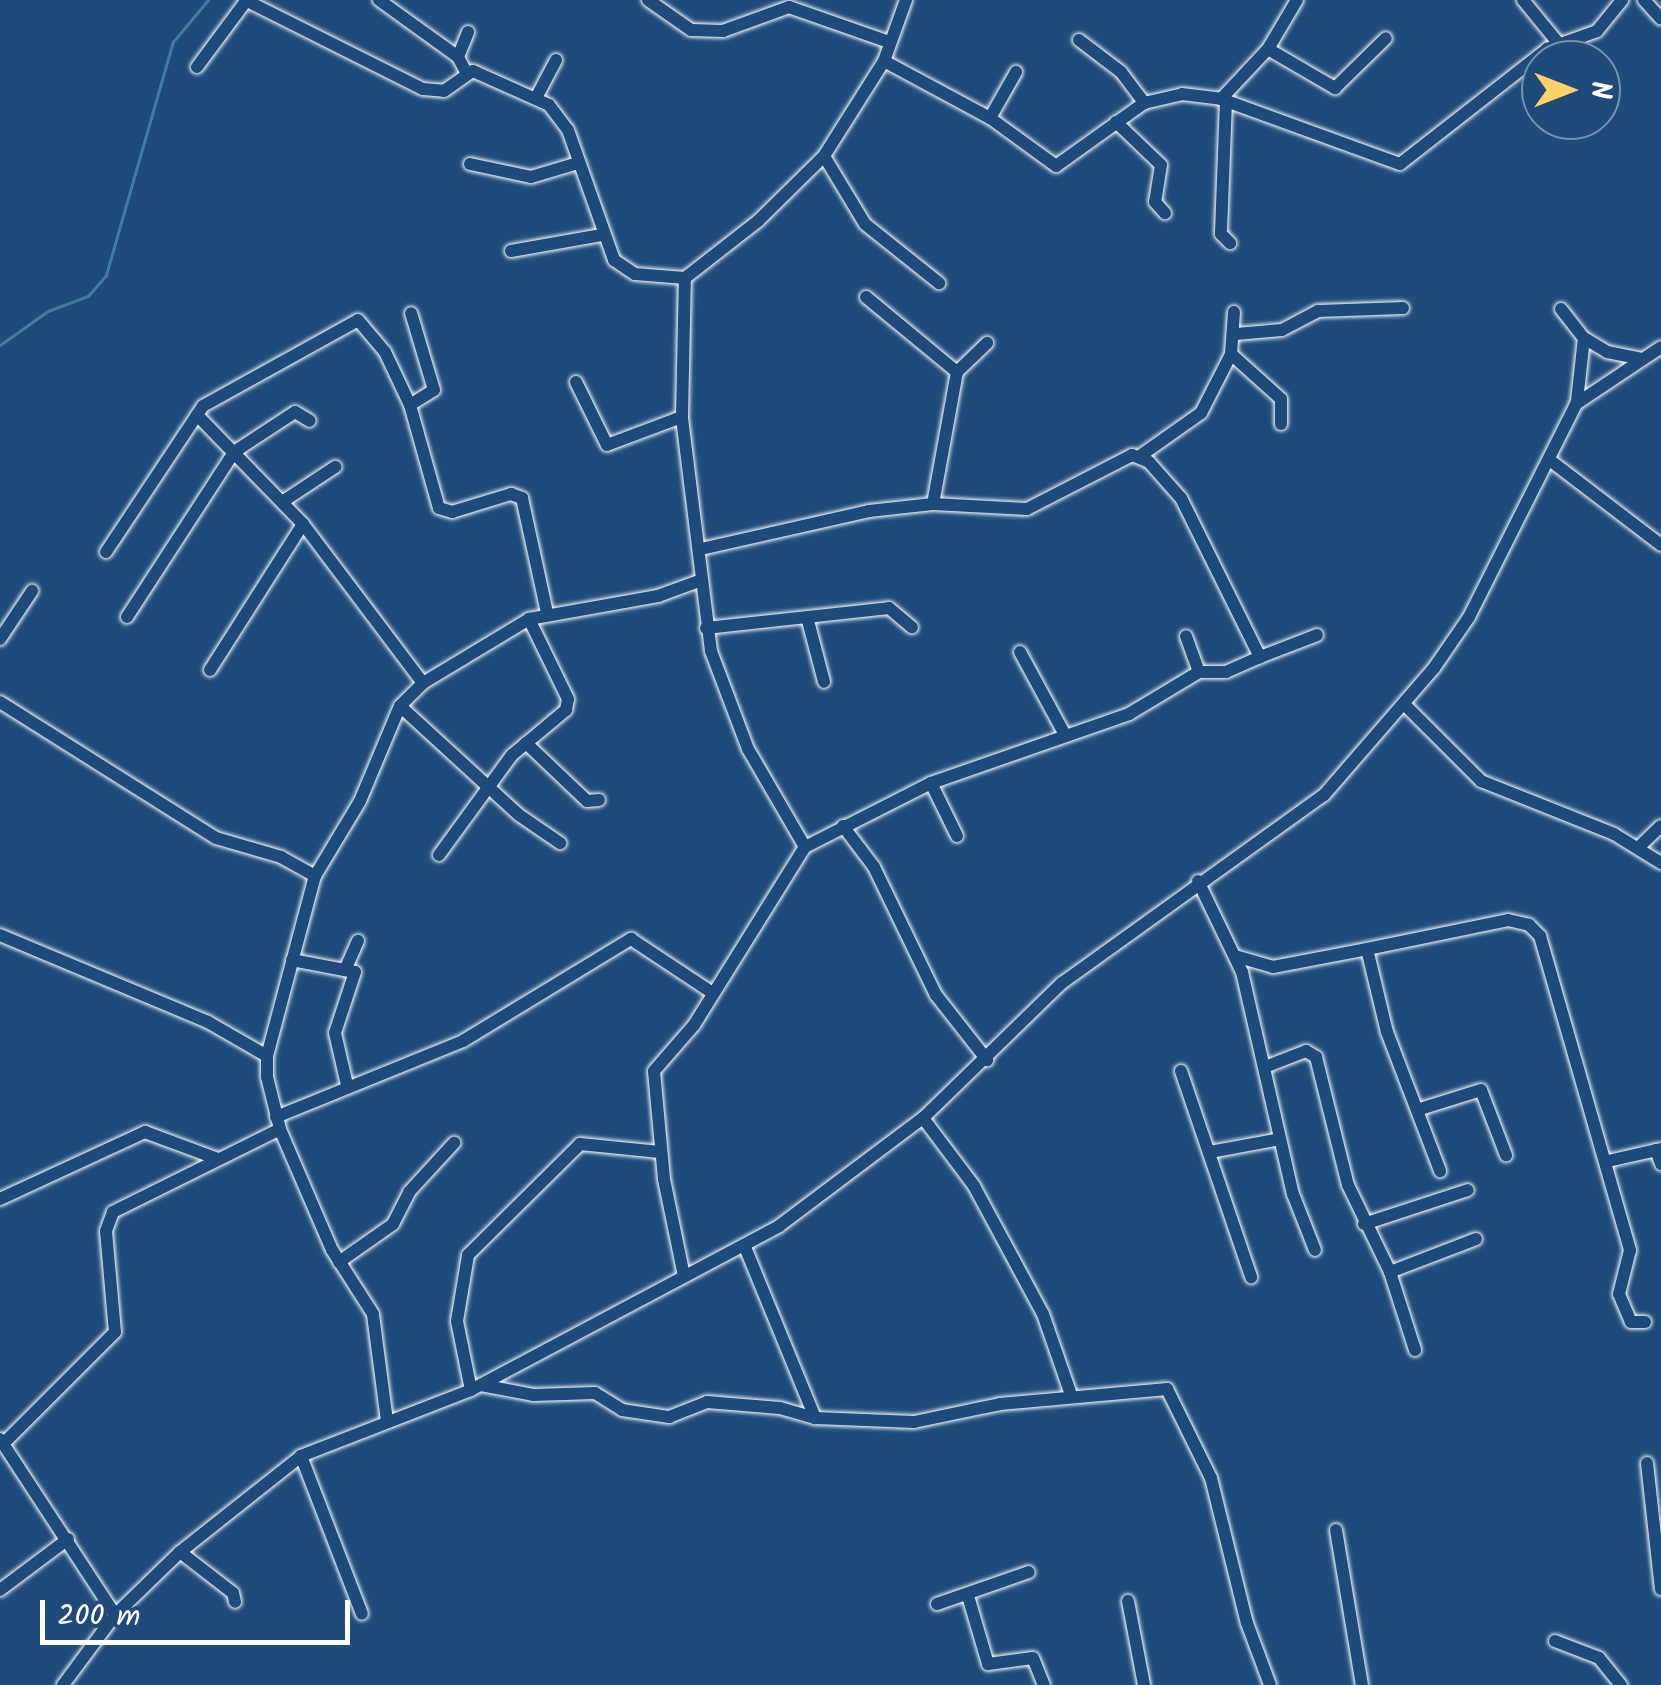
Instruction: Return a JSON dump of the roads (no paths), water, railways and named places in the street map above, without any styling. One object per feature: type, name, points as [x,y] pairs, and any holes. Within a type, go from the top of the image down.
[{"type":"street","points":[[197,67],[245,0],[423,89],[444,91],[466,72]]},
{"type":"street","points":[[379,0],[458,57],[466,72],[536,98],[565,121],[602,235],[626,272],[685,278],[758,220],[824,156],[884,61],[906,0]]},
{"type":"street","points":[[648,0],[691,30],[723,32],[789,7],[889,42]]},
{"type":"street","points":[[1230,243],[1222,234],[1223,100],[1268,48],[1298,0]]},
{"type":"street","points":[[1523,0],[1556,40]]},
{"type":"street","points":[[1571,40],[1597,31],[1622,0]]},
{"type":"street","points":[[1644,0],[1661,19]]},
{"type":"street","points":[[458,57],[468,32]]},
{"type":"street","points":[[1268,48],[1335,88],[1386,38]]},
{"type":"street","points":[[1079,40],[1121,72],[1144,103]]},
{"type":"street","points":[[536,98],[556,60]]},
{"type":"street","points":[[884,61],[990,118],[1061,166],[1144,103],[1182,94],[1223,100],[1404,163],[1521,73]]},
{"type":"street","points":[[990,118],[1016,72]]},
{"type":"street","points":[[1116,122],[1161,165],[1155,202],[1165,213]]},
{"type":"street","points":[[824,156],[865,224],[938,284]]},
{"type":"street","points":[[470,164],[531,177],[578,162]]},
{"type":"street","points":[[511,251],[602,235]]},
{"type":"street","points":[[685,278],[682,417],[701,549],[699,581],[706,628],[716,672],[748,749],[805,847]]},
{"type":"street","points":[[866,297],[957,372]]},
{"type":"street","points":[[1236,334],[1282,330],[1318,310],[1402,308]]},
{"type":"street","points":[[1561,309],[1584,338],[1612,355],[1641,358]]},
{"type":"street","points":[[701,549],[869,511],[932,504],[1027,508],[1059,497],[1122,458],[1140,456],[1201,413],[1231,354],[1236,334],[1234,312]]},
{"type":"street","points":[[410,405],[434,390],[412,313]]},
{"type":"street","points":[[106,552],[197,415],[226,389],[358,320],[385,352],[410,405],[442,511],[511,494],[522,498],[546,613]]},
{"type":"street","points":[[63,1685],[115,1615],[180,1552],[300,1456],[476,1388],[745,1247],[922,1118],[987,1060],[1062,984],[1198,881],[1324,794],[1404,704],[1469,617],[1551,461],[1576,404],[1584,338]]},
{"type":"street","points":[[932,504],[957,372],[987,344]]},
{"type":"street","points":[[1576,404],[1661,347]]},
{"type":"street","points":[[1231,354],[1280,399],[1281,424]]},
{"type":"street","points":[[576,382],[607,445],[682,417]]},
{"type":"street","points":[[127,618],[234,452],[295,412],[310,421]]},
{"type":"street","points":[[197,415],[303,524],[423,683]]},
{"type":"street","points":[[1140,456],[1181,498],[1260,657]]},
{"type":"street","points":[[1551,461],[1661,544]]},
{"type":"street","points":[[282,502],[335,466]]},
{"type":"street","points":[[210,670],[303,524]]},
{"type":"street","points":[[387,1421],[373,1314],[340,1262],[278,1123],[267,1056],[315,876],[360,801],[400,706],[423,683],[529,619],[658,596],[699,581]]},
{"type":"street","points":[[0,639],[32,590]]},
{"type":"street","points":[[706,628],[889,608],[912,626]]},
{"type":"street","points":[[807,618],[824,682]]},
{"type":"street","points":[[439,855],[486,786],[568,705],[529,619]]},
{"type":"street","points":[[684,1276],[660,1152],[654,1071],[805,847],[931,783],[1064,733],[1117,720],[1199,672],[1226,672],[1317,635]]},
{"type":"street","points":[[1186,636],[1199,672]]},
{"type":"street","points":[[1020,652],[1064,733]]},
{"type":"street","points":[[0,702],[187,822],[315,876]]},
{"type":"street","points":[[1404,704],[1481,781],[1638,848],[1661,863]]},
{"type":"street","points":[[400,706],[448,743],[486,786],[560,843]]},
{"type":"street","points":[[526,743],[587,800],[599,800]]},
{"type":"street","points":[[931,783],[957,836]]},
{"type":"street","points":[[843,826],[874,867],[926,980],[987,1060]]},
{"type":"street","points":[[1638,848],[1661,826]]},
{"type":"street","points":[[1198,881],[1234,956],[1280,1138],[1314,1250]]},
{"type":"street","points":[[1234,956],[1273,967],[1508,920],[1530,925],[1540,936],[1608,1161],[1630,1250],[1619,1294],[1631,1322],[1645,1322]]},
{"type":"street","points":[[0,935],[208,1022],[267,1056]]},
{"type":"street","points":[[115,1615],[2,1441],[114,1332],[106,1231],[113,1212],[218,1159],[347,1085],[463,1041],[631,939],[710,992]]},
{"type":"street","points":[[345,970],[358,942]]},
{"type":"street","points":[[1367,949],[1386,1032],[1440,1171]]},
{"type":"street","points":[[292,960],[356,975],[335,1046],[347,1085]]},
{"type":"street","points":[[1265,1067],[1306,1051],[1316,1057],[1364,1224],[1390,1272],[1415,1350]]},
{"type":"street","points":[[1181,1070],[1251,1277]]},
{"type":"street","points":[[1417,1110],[1481,1090],[1506,1155]]},
{"type":"street","points":[[922,1118],[989,1213],[1043,1314],[1070,1395]]},
{"type":"street","points":[[0,1200],[145,1132],[218,1159]]},
{"type":"street","points":[[1210,1152],[1280,1138]]},
{"type":"street","points":[[340,1262],[392,1224],[409,1192],[454,1144]]},
{"type":"street","points":[[476,1388],[457,1321],[468,1256],[580,1144],[660,1152]]},
{"type":"street","points":[[1608,1161],[1659,1149],[1661,1164]]},
{"type":"street","points":[[1364,1224],[1468,1190]]},
{"type":"street","points":[[1390,1272],[1476,1239]]},
{"type":"street","points":[[745,1247],[815,1418]]},
{"type":"street","points":[[476,1388],[534,1395],[596,1393],[638,1414],[676,1418],[707,1402],[780,1408],[815,1418],[914,1422],[1070,1395],[1160,1388],[1173,1394],[1212,1478],[1247,1623],[1270,1685]]},
{"type":"street","points":[[300,1456],[362,1614]]},
{"type":"street","points":[[1647,1463],[1656,1503],[1660,1580]]},
{"type":"street","points":[[1336,1530],[1362,1685]]},
{"type":"street","points":[[0,1590],[68,1540]]},
{"type":"street","points":[[180,1552],[234,1593],[235,1602]]},
{"type":"street","points":[[937,1604],[1029,1572]]},
{"type":"street","points":[[968,1596],[988,1664],[1032,1658],[1044,1685]]},
{"type":"street","points":[[1128,1601],[1144,1685]]},
{"type":"street","points":[[1555,1641],[1599,1658],[1622,1685]]},
{"type":"waterway","points":[[0,345],[48,311],[88,296],[106,275],[173,42],[208,0]]}]
